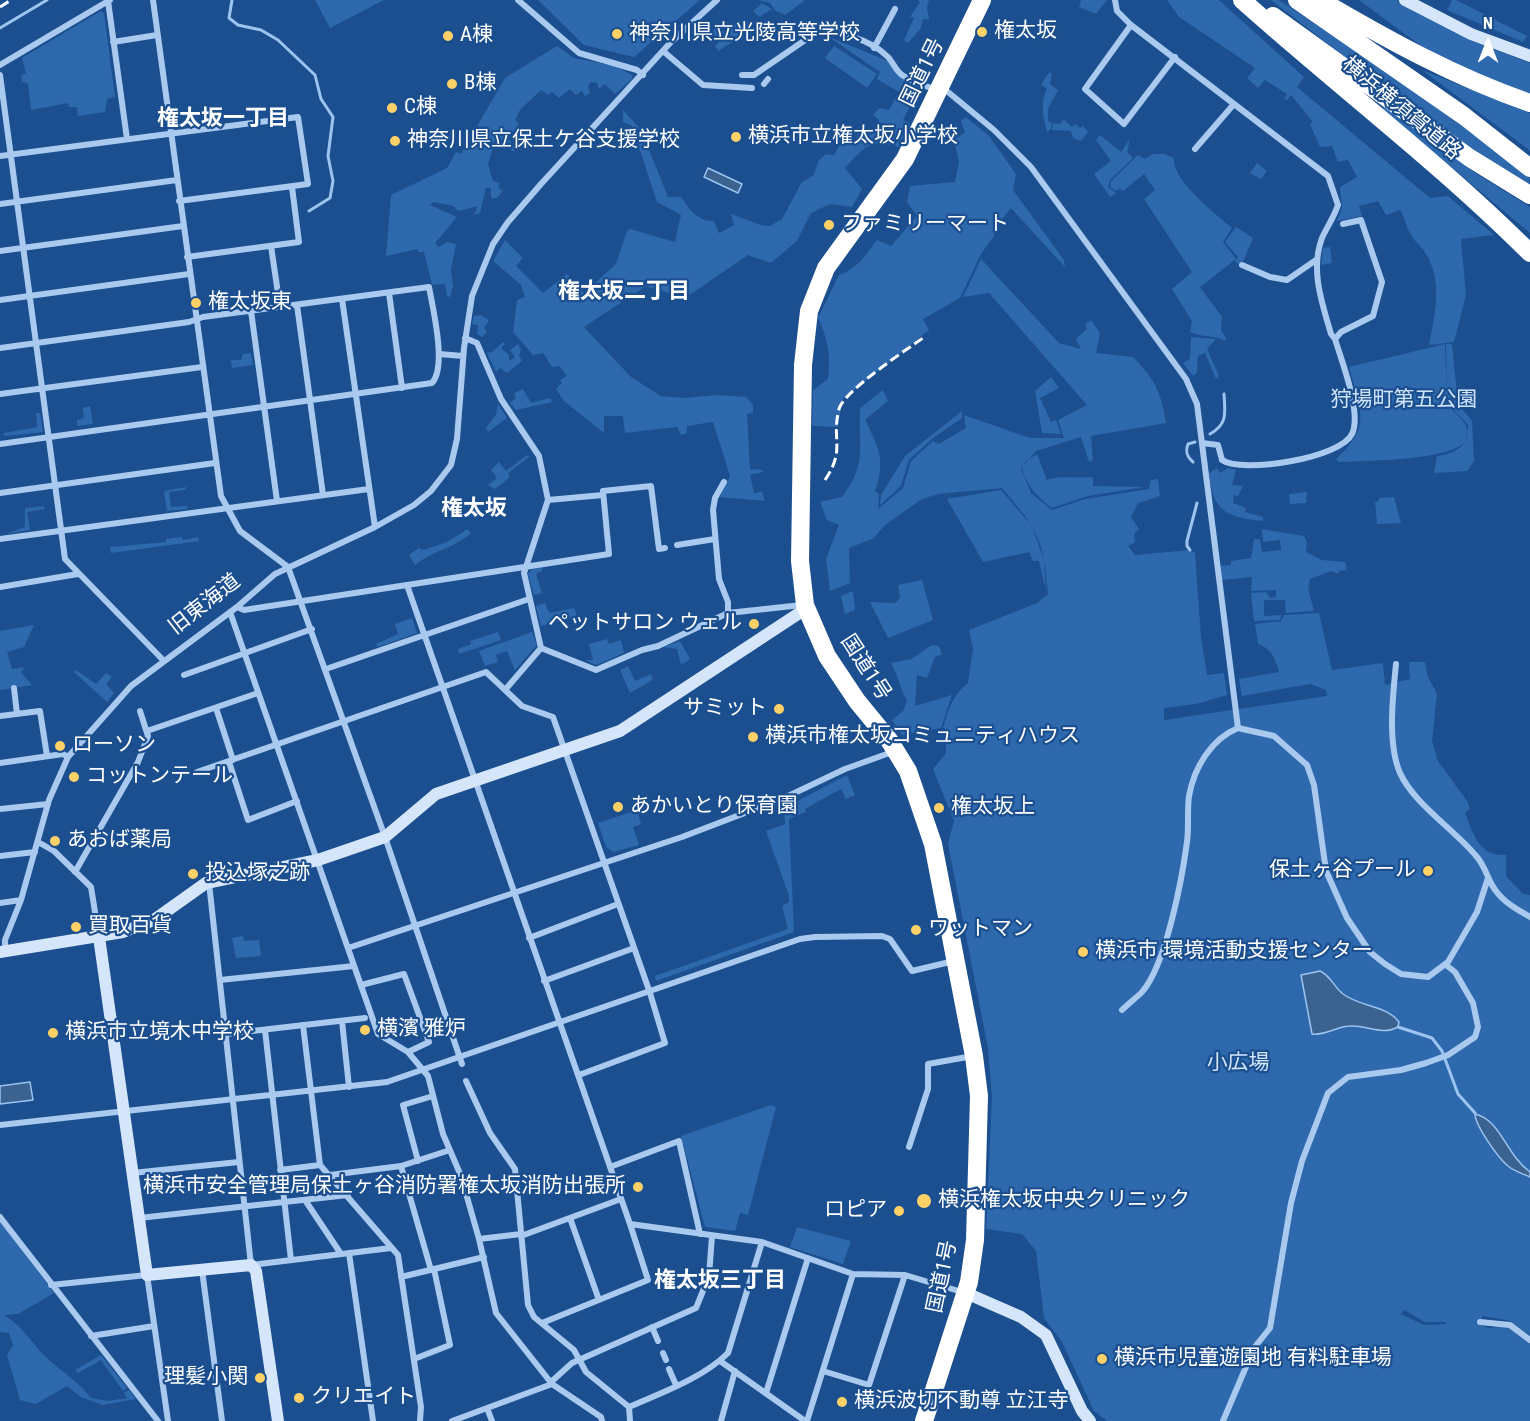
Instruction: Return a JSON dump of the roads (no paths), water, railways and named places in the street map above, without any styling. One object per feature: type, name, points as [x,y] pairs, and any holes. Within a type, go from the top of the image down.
[{"type":"highway","name":"国道1号","points":[[924,1421],[966,1293],[975,1240],[979,1096],[974,1056],[927,824],[915,786],[896,751],[826,656],[806,606],[800,561],[803,365],[809,311],[818,284],[830,260],[905,159],[982,0]]},
{"type":"highway","name":"横浜横須賀道路","points":[[1242,0],[1302,55],[1466,193],[1530,253]]},
{"type":"highway","points":[[1251,0],[1478,163],[1530,195]]},
{"type":"highway","name":"横浜横須賀道路","points":[[1297,0],[1464,116],[1530,168]]},
{"type":"highway","points":[[1320,0],[1467,80],[1530,103]]},
{"type":"street","points":[[153,0],[219,490],[240,531],[288,567],[386,837],[461,1061]]},
{"type":"street","points":[[518,0],[579,54],[637,70],[643,75]]},
{"type":"street","name":"旧東海道","points":[[3,952],[5,940],[21,900],[48,804],[68,757],[132,688],[164,661],[237,607],[275,574],[375,527],[414,505],[431,491],[451,465],[457,439],[463,356],[472,296],[483,267],[508,222],[663,51],[698,15],[717,0]]},
{"type":"street","points":[[1115,0],[1122,17],[1131,25],[1328,176],[1338,205],[1323,237],[1316,260],[1320,295],[1355,412],[1352,435],[1343,446],[1328,453],[1274,463],[1240,466],[1222,460],[1218,445],[1202,443]]},
{"type":"street","points":[[1405,0],[1471,34],[1530,56]]},
{"type":"street","points":[[0,65],[109,1],[127,138]]},
{"type":"street","points":[[874,48],[895,9]]},
{"type":"street","points":[[1131,25],[1085,89],[1124,124],[1174,57]]},
{"type":"street","points":[[742,75],[754,75],[814,34],[824,31],[843,34],[874,48],[887,56],[903,76],[940,89],[994,130],[1023,160],[1074,225],[1186,379],[1197,404],[1238,728]]},
{"type":"street","points":[[113,42],[158,35]]},
{"type":"street","points":[[663,51],[703,85],[752,88]]},
{"type":"street","points":[[0,75],[65,559],[164,661]]},
{"type":"street","points":[[1196,149],[1234,104]]},
{"type":"street","points":[[0,156],[298,117],[308,184],[180,201]]},
{"type":"street","points":[[0,204],[177,180]]},
{"type":"street","points":[[187,257],[299,242],[292,187]]},
{"type":"street","points":[[1335,339],[1341,332],[1373,316],[1382,282],[1361,220],[1343,224]]},
{"type":"street","points":[[0,251],[183,226]]},
{"type":"street","points":[[271,246],[280,307]]},
{"type":"street","points":[[1242,265],[1270,277],[1287,280],[1316,260]]},
{"type":"street","points":[[0,300],[189,274]]},
{"type":"street","points":[[0,348],[429,287],[439,354],[436,379],[432,383],[0,444]]},
{"type":"street","points":[[389,292],[402,388]]},
{"type":"street","points":[[342,299],[375,527]]},
{"type":"street","points":[[297,304],[323,495]]},
{"type":"street","points":[[251,311],[277,501]]},
{"type":"street","points":[[465,338],[477,343],[501,399],[539,456],[548,501],[525,566],[541,648]]},
{"type":"street","points":[[439,354],[463,356]]},
{"type":"street","points":[[0,394],[202,367]]},
{"type":"street","points":[[0,493],[215,463]]},
{"type":"street","points":[[724,482],[714,504],[715,539],[719,579],[728,602],[728,613]]},
{"type":"street","points":[[237,607],[244,610],[609,554],[603,491],[651,486],[659,549],[665,548]]},
{"type":"street","points":[[0,539],[369,489]]},
{"type":"street","points":[[548,501],[603,495]]},
{"type":"street","points":[[677,545],[715,539]]},
{"type":"street","points":[[0,587],[78,574]]},
{"type":"street","points":[[407,585],[648,1280],[542,1323]]},
{"type":"street","points":[[326,669],[530,599]]},
{"type":"street","points":[[541,648],[596,670],[642,650],[658,646],[728,613],[806,606]]},
{"type":"street","points":[[3,952],[99,937],[154,920],[209,882],[318,860],[386,837],[436,794],[620,731],[806,606]]},
{"type":"street","points":[[230,612],[362,985],[368,1017],[378,1034],[408,1052],[425,1071],[442,1134],[461,1176],[484,1257],[496,1313],[551,1383],[601,1417],[602,1421]]},
{"type":"street","points":[[184,675],[312,629]]},
{"type":"street","points":[[505,690],[541,648]]},
{"type":"street","points":[[1396,664],[1392,705],[1396,759],[1401,775],[1417,795],[1479,859],[1488,878],[1506,903],[1530,917]]},
{"type":"street","points":[[196,772],[486,672],[522,706],[553,717],[650,993],[665,1043],[579,1076]]},
{"type":"street","points":[[14,688],[17,714]]},
{"type":"street","points":[[147,731],[258,693]]},
{"type":"street","points":[[216,708],[248,820],[297,801]]},
{"type":"street","points":[[0,716],[40,711],[47,756]]},
{"type":"street","points":[[75,872],[138,762],[148,736],[140,711]]},
{"type":"street","points":[[1122,1010],[1143,991],[1162,951],[1179,885],[1187,842],[1189,797],[1197,772],[1215,742],[1238,728],[1274,736],[1307,765],[1314,785],[1326,871],[1347,918],[1371,952],[1401,974],[1428,977],[1446,965],[1477,912],[1488,878]]},
{"type":"street","points":[[348,948],[513,894],[603,861],[682,837],[817,784],[845,769],[896,751]]},
{"type":"street","points":[[0,763],[63,754],[68,757]]},
{"type":"street","points":[[0,809],[48,804]]},
{"type":"street","points":[[38,842],[54,851],[92,887],[168,1421]]},
{"type":"street","points":[[0,856],[34,852]]},
{"type":"street","points":[[209,882],[251,1265],[256,1271],[278,1421]]},
{"type":"street","points":[[0,903],[21,900]]},
{"type":"street","points":[[529,938],[618,904]]},
{"type":"street","points":[[0,1125],[387,1082],[461,1061],[800,939],[882,936],[890,939],[912,971],[955,961]]},
{"type":"street","points":[[544,981],[634,948]]},
{"type":"street","points":[[1223,1421],[1254,1348],[1270,1329],[1291,1203],[1302,1161],[1328,1094],[1348,1077],[1426,1063],[1448,1054],[1475,1037],[1478,1027],[1473,1003],[1455,972],[1446,965]]},
{"type":"street","points":[[220,980],[354,966]]},
{"type":"street","points":[[362,985],[404,974],[429,1042],[408,1052]]},
{"type":"street","points":[[226,1034],[368,1017]]},
{"type":"street","points":[[342,1021],[349,1087]]},
{"type":"street","points":[[303,1025],[320,1165],[398,1255],[421,1407],[420,1421]]},
{"type":"street","points":[[265,1030],[291,1260]]},
{"type":"street","points":[[909,1147],[928,1089],[928,1064],[974,1056]]},
{"type":"street","points":[[466,1081],[490,1133],[515,1169],[528,1305],[534,1317],[574,1350],[586,1372],[629,1407],[630,1421]]},
{"type":"street","points":[[418,1161],[403,1105],[433,1096]]},
{"type":"street","points":[[610,1167],[679,1141],[700,1234]]},
{"type":"street","points":[[330,1175],[401,1166],[450,1150]]},
{"type":"street","points":[[132,1173],[239,1162]]},
{"type":"street","points":[[280,1170],[320,1165]]},
{"type":"street","points":[[401,1166],[432,1269],[450,1345],[414,1359]]},
{"type":"street","points":[[138,1218],[348,1195]]},
{"type":"street","points":[[479,1239],[521,1235],[621,1199]]},
{"type":"street","points":[[305,1200],[341,1254]]},
{"type":"street","points":[[0,1217],[155,1420]]},
{"type":"street","points":[[570,1218],[599,1300]]},
{"type":"street","points":[[630,1224],[762,1242],[853,1274],[905,1275],[966,1293],[1021,1317],[1040,1330],[1052,1344],[1082,1411],[1090,1421]]},
{"type":"street","points":[[452,1421],[551,1383],[572,1363],[696,1308],[709,1276],[712,1236]]},
{"type":"street","points":[[629,1407],[720,1361],[728,1353],[762,1242]]},
{"type":"street","points":[[51,1285],[391,1248]]},
{"type":"street","points":[[349,1253],[373,1421]]},
{"type":"street","points":[[401,1277],[484,1257]]},
{"type":"street","points":[[766,1393],[808,1258]]},
{"type":"street","points":[[202,1270],[222,1421]]},
{"type":"street","points":[[720,1361],[806,1421],[853,1274]]},
{"type":"street","points":[[823,1371],[869,1384],[905,1275]]},
{"type":"street","points":[[1480,1322],[1510,1325],[1530,1340]]},
{"type":"street","points":[[91,1336],[154,1326]]},
{"type":"street","points":[[652,1327],[666,1360]]},
{"type":"street","points":[[669,1369],[676,1385]]},
{"type":"street","points":[[721,1421],[735,1371]]},
{"type":"street","points":[[487,1408],[492,1421]]},
{"type":"waterway","points":[[0,28],[47,0]]},
{"type":"waterway","points":[[232,0],[229,18],[238,25],[261,30],[278,40],[315,75],[321,99],[333,117],[328,156],[333,181],[330,198],[309,211]]},
{"type":"waterway","points":[[1210,434],[1223,422],[1224,394]]},
{"type":"waterway","points":[[1193,462],[1188,456],[1187,449],[1188,444],[1195,442]]},
{"type":"waterway","points":[[1190,550],[1187,541],[1197,503]]},
{"type":"waterway","points":[[1398,1027],[1432,1038],[1442,1051],[1458,1094],[1475,1113]]},
{"type":"railway","points":[[0,7],[11,0]]},
{"type":"railway","points":[[825,480],[837,452],[837,420],[843,401],[876,371],[923,338]]},
{"type":"place","name":"権太坂","points":[[982,32]]},
{"type":"place","name":"神奈川県立光陵高等学校","points":[[617,34]]},
{"type":"place","name":"A棟","points":[[448,36]]},
{"type":"place","name":"B棟","points":[[452,84]]},
{"type":"place","name":"C棟","points":[[392,108]]},
{"type":"place","name":"横浜市立権太坂小学校","points":[[736,137]]},
{"type":"place","name":"神奈川県立保土ケ谷支援学校","points":[[395,141]]},
{"type":"place","name":"ファミリーマート","points":[[829,225]]},
{"type":"place","name":"権太坂東","points":[[196,303]]},
{"type":"place","name":"ペットサロン ウェル","points":[[754,624]]},
{"type":"place","name":"サミット","points":[[779,709]]},
{"type":"place","name":"横浜市権太坂コミュニティハウス","points":[[753,737]]},
{"type":"place","name":"ローソン","points":[[60,746]]},
{"type":"place","name":"コットンテール","points":[[74,777]]},
{"type":"place","name":"あかいとり保育園","points":[[618,807]]},
{"type":"place","name":"権太坂上","points":[[939,808]]},
{"type":"place","name":"あおば薬局","points":[[55,841]]},
{"type":"place","name":"保土ヶ谷プール","points":[[1428,871]]},
{"type":"place","name":"投込塚之跡","points":[[193,874]]},
{"type":"place","name":"買取百貨","points":[[76,927]]},
{"type":"place","name":"ワットマン","points":[[916,930]]},
{"type":"place","name":"横浜市 環境活動支援センター","points":[[1083,952]]},
{"type":"place","name":"横濱 雅炉","points":[[365,1030]]},
{"type":"place","name":"横浜市立境木中学校","points":[[53,1033]]},
{"type":"place","name":"横浜市安全管理局保土ヶ谷消防署権太坂消防出張所","points":[[638,1187]]},
{"type":"place","name":"横浜権太坂中央クリニック","points":[[924,1201]]},
{"type":"place","name":"ロピア","points":[[899,1211]]},
{"type":"place","name":"横浜市児童遊園地 有料駐車場","points":[[1102,1359]]},
{"type":"place","name":"理髪小関","points":[[260,1378]]},
{"type":"place","name":"クリエイト","points":[[299,1398]]},
{"type":"place","name":"横浜波切不動尊 立江寺","points":[[842,1402]]},
{"type":"district","name":"権太坂一丁目","points":[[223,119]]},
{"type":"district","name":"権太坂二丁目","points":[[624,292]]},
{"type":"district","name":"権太坂","points":[[474,509]]},
{"type":"district","name":"権太坂三丁目","points":[[720,1281]]},
{"type":"park label","name":"狩場町第五公園","points":[[1404,401]]},
{"type":"park label","name":"小広場","points":[[1238,1064]]}]
